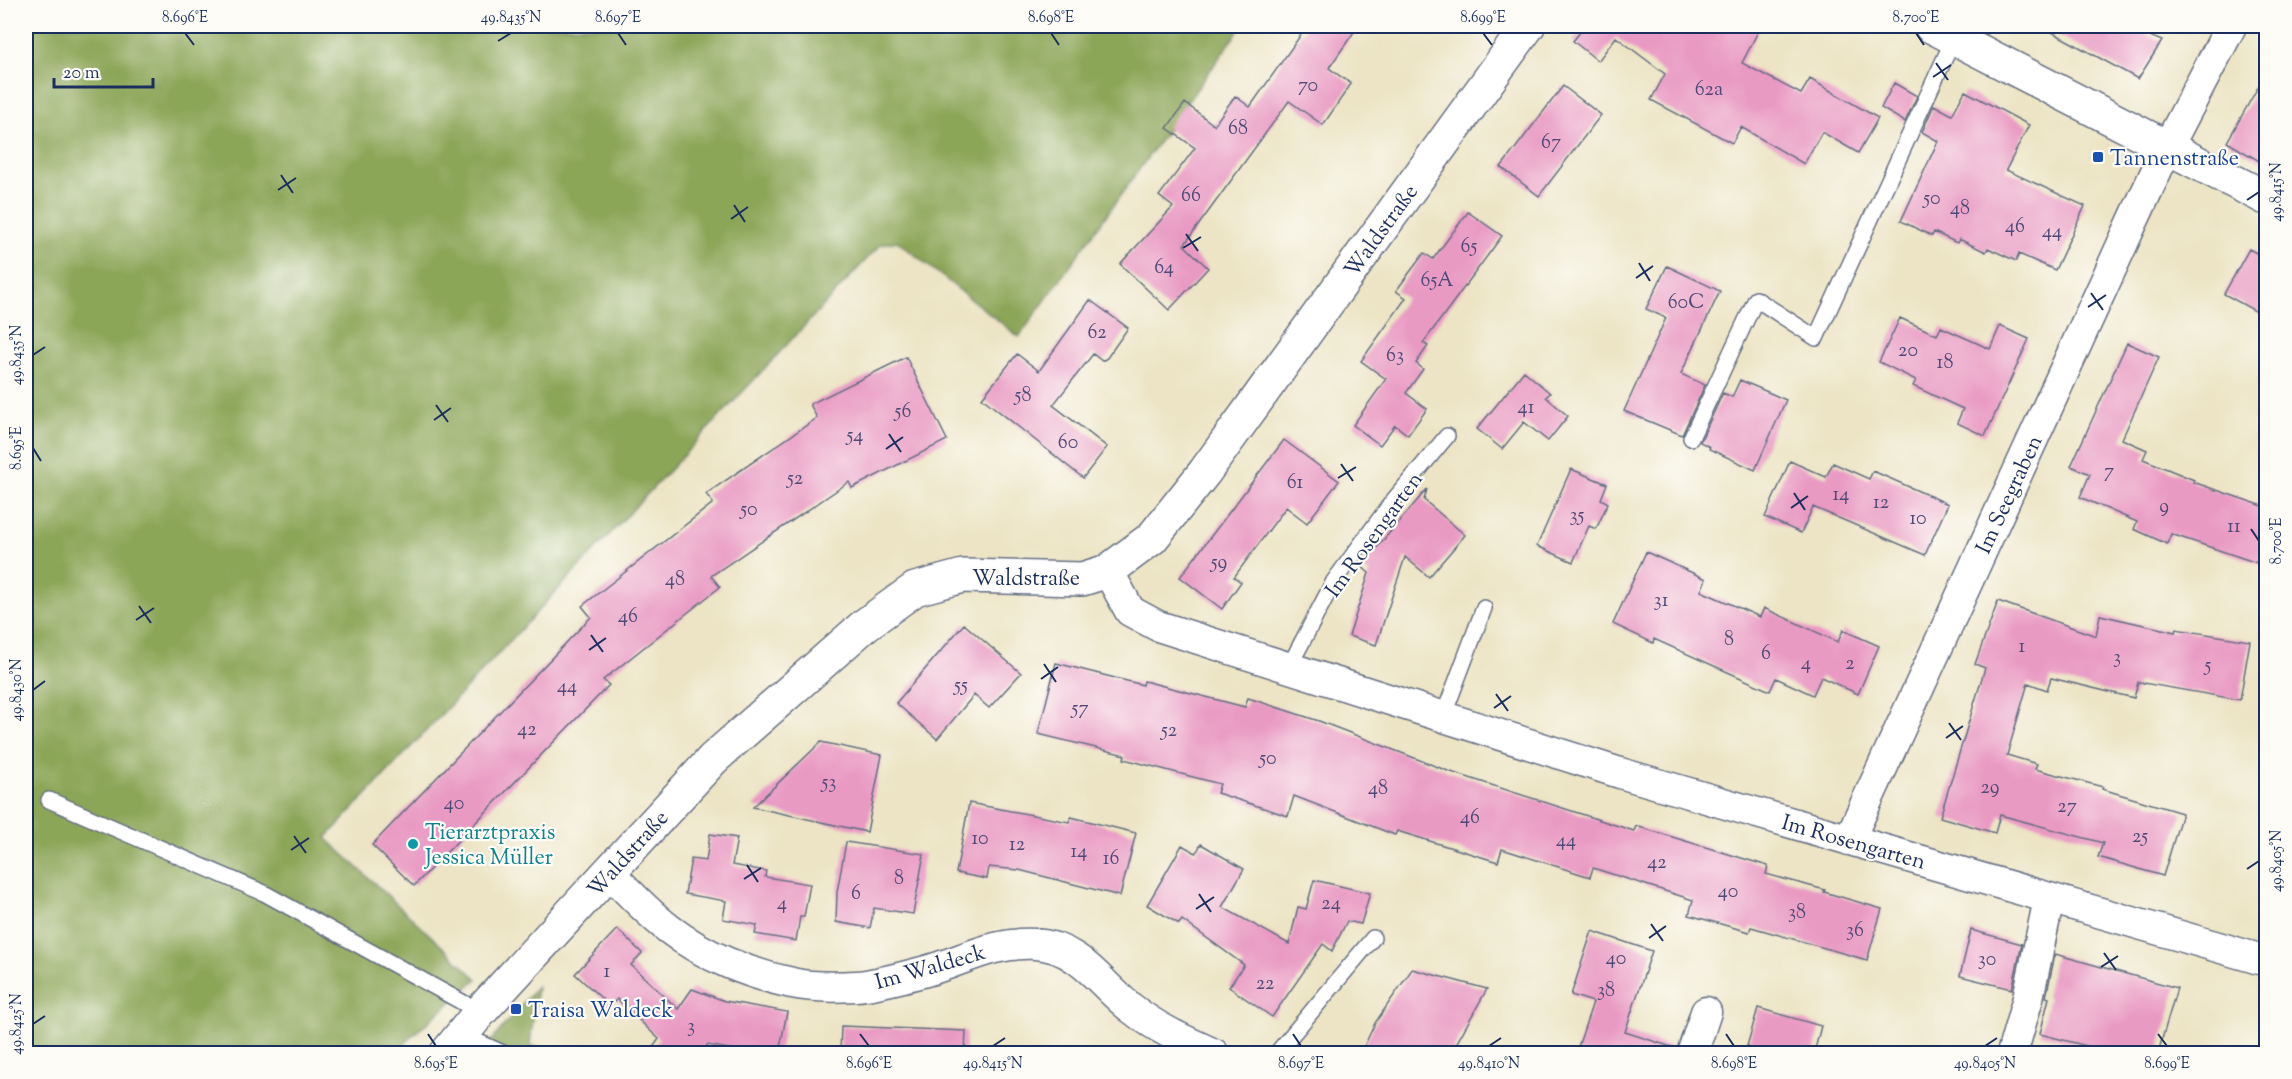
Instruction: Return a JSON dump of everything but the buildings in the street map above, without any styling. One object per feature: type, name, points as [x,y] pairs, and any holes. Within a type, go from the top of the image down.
[{"type":"street","name":"Waldstraße","points":[[463,1034],[712,759],[865,625],[915,589],[963,576],[1082,579],[1108,571],[1152,538],[1204,473],[1528,26]]},
{"type":"street","points":[[2167,148],[2231,26]]},
{"type":"street","points":[[1943,32],[2266,198]]},
{"type":"street","name":"Im Seegraben","points":[[1849,840],[2167,148]]},
{"type":"street","name":"Im Rosengarten","points":[[1108,571],[1130,611],[1158,626],[1620,773],[2266,961]]},
{"type":"street","name":"Im Waldeck","points":[[610,873],[669,929],[700,950],[731,964],[794,984],[857,986],[927,970],[988,948],[1037,944],[1085,963],[1130,1008],[1166,1032],[1214,1053]]},
{"type":"street","points":[[2012,1053],[2028,998],[2049,899]]},
{"type":"street","points":[[1692,1053],[1706,1012]]},
{"type":"lane","points":[[1691,438],[1756,299],[1816,338],[1943,32]]},
{"type":"lane","name":"Im Rosengarten","points":[[1289,668],[1334,581],[1392,502],[1447,436]]},
{"type":"lane","points":[[1443,717],[1484,608]]},
{"type":"lane","points":[[49,800],[264,893],[463,1034],[505,1053]]},
{"type":"lane","points":[[1276,1053],[1373,938]]},
{"type":"green space","points":[[26,26],[1242,26],[1019,337],[897,241],[880,245],[326,838],[477,979],[410,1038],[396,1054],[26,1053]]},
{"type":"green space","points":[[537,987],[530,1045],[554,1053],[480,1054]]},
{"type":"place","name":"Tannenstraße","points":[[2098,157]]},
{"type":"place","name":"Tierarztpraxis Jessica Müller","points":[[413,844]]},
{"type":"place","name":"Traisa Waldeck","points":[[516,1009]]}]
